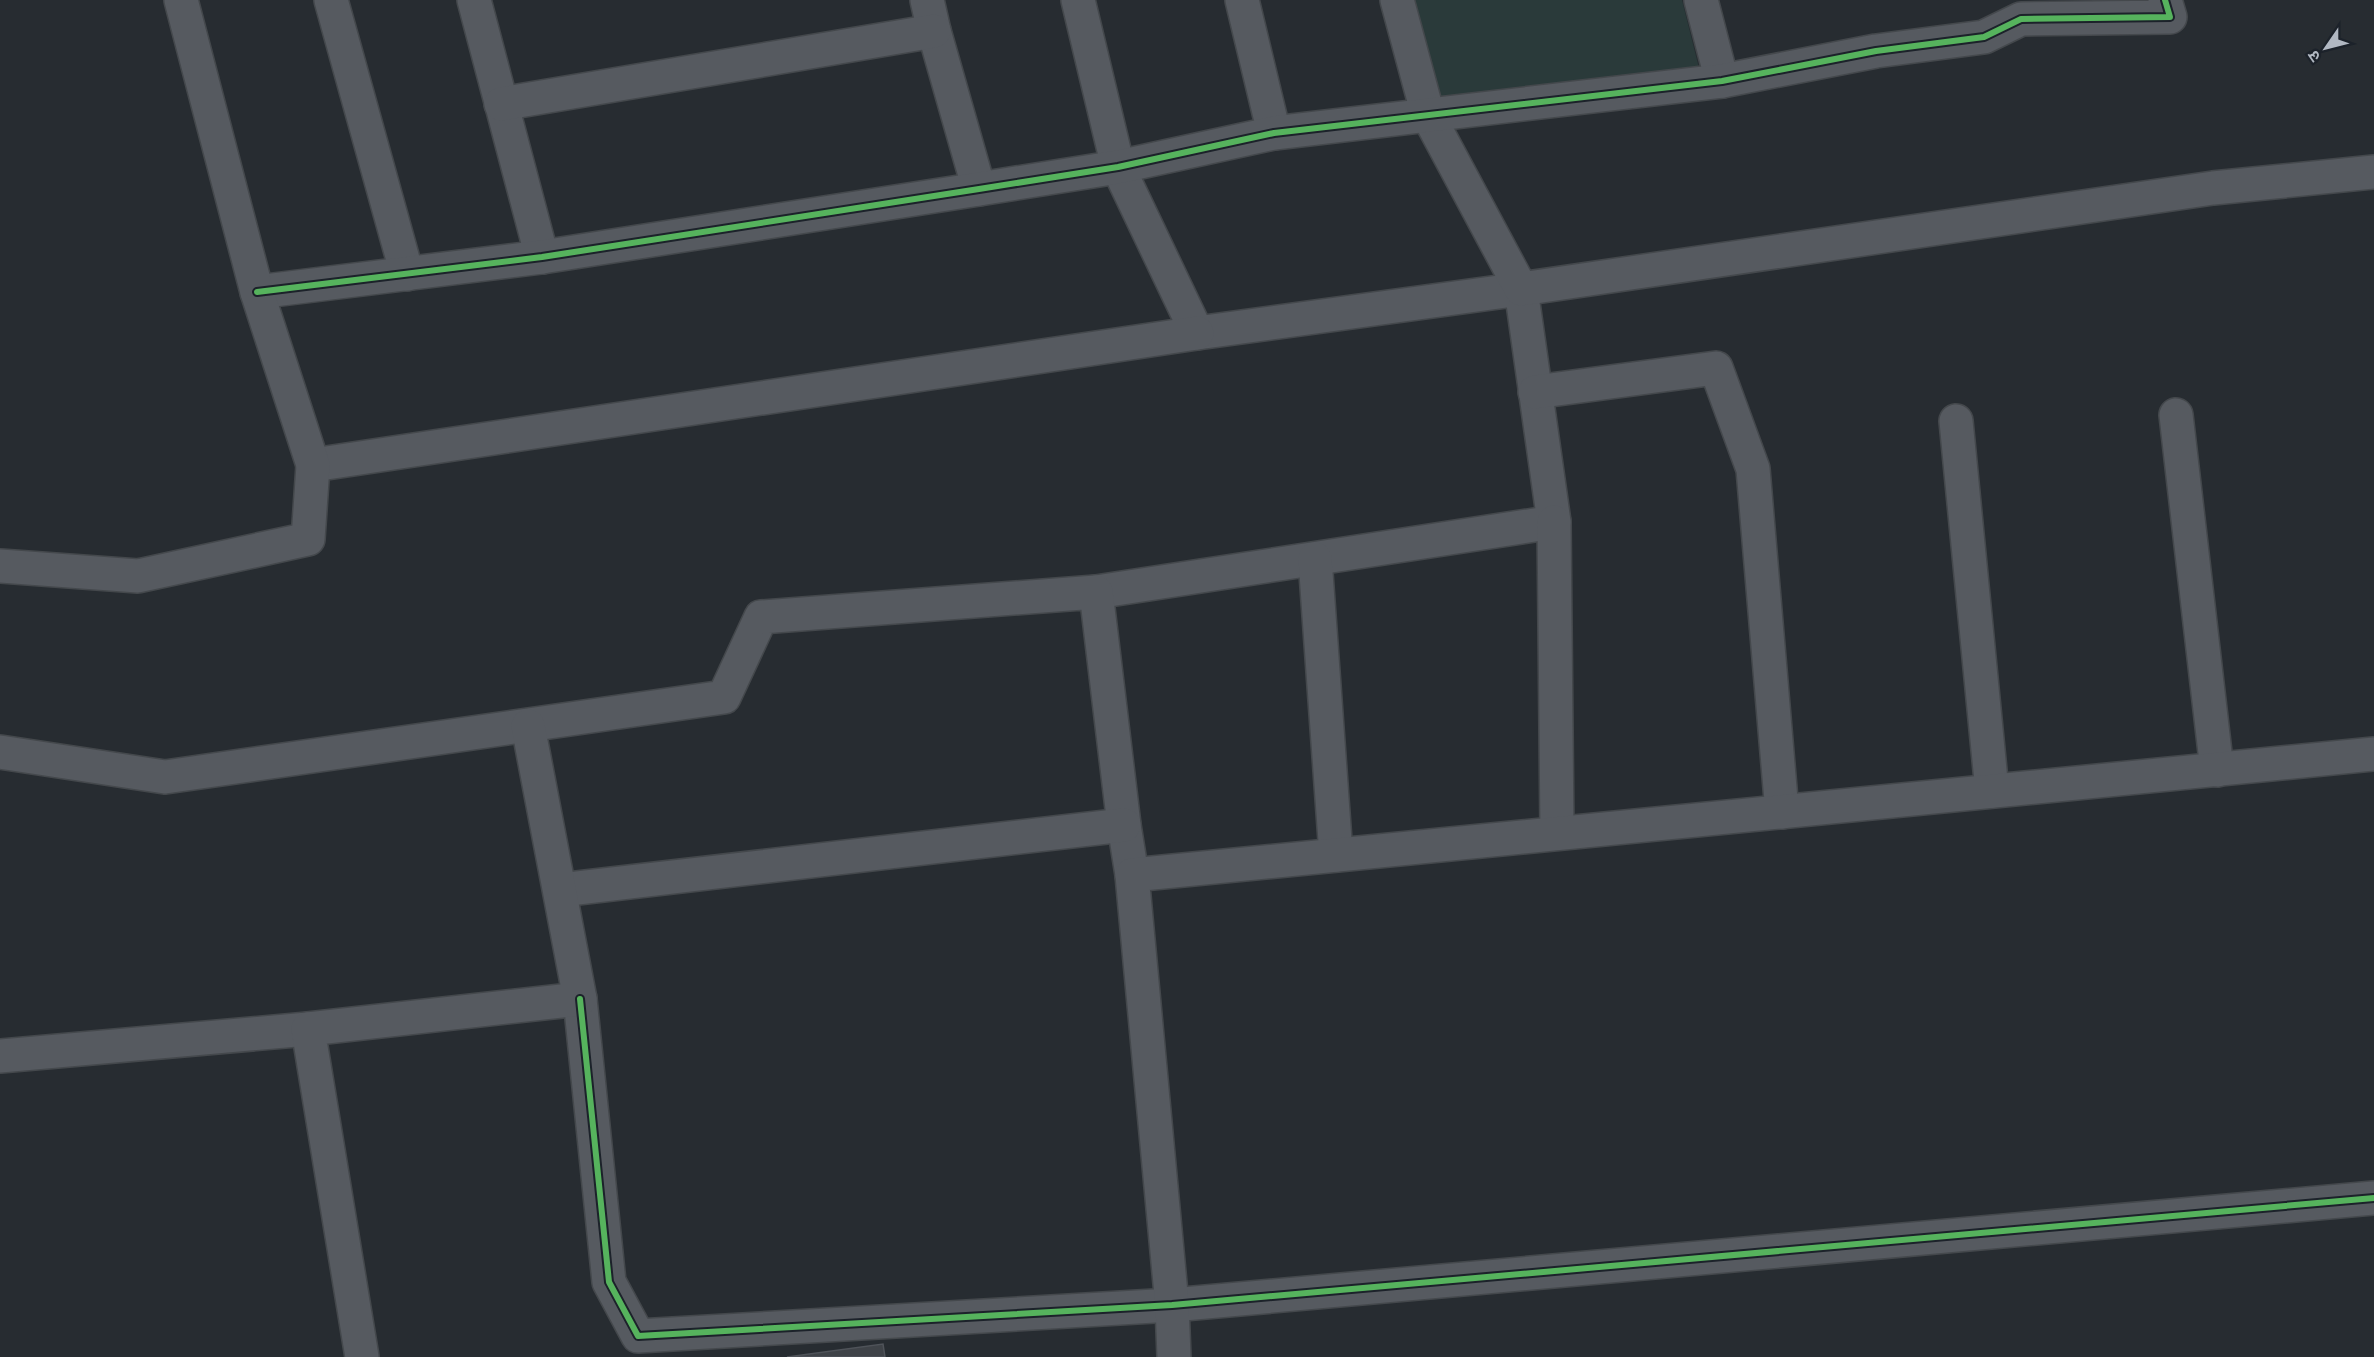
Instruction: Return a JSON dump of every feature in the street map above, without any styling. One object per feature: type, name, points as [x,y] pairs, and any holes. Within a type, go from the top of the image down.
[{"type":"street","points":[[0,566],[138,576],[308,539],[313,465],[257,292],[182,0]]},
{"type":"street","points":[[331,0],[407,274]]},
{"type":"street","points":[[474,0],[542,257]]},
{"type":"street","points":[[1078,0],[1118,167],[1197,333]]},
{"type":"street","points":[[1242,0],[1274,133]]},
{"type":"street","points":[[1397,0],[1428,115],[1521,289],[1554,522],[1557,833]]},
{"type":"street","points":[[1701,0],[1722,81]]},
{"type":"street","points":[[257,292],[542,257],[979,189],[1118,167],[1274,133],[1722,81],[1876,51],[1984,37],[2018,10],[2170,17],[2165,0]]},
{"type":"street","points":[[501,104],[930,15],[979,189]]},
{"type":"street","points":[[313,465],[1197,333],[1521,289],[2213,188],[2374,172]]},
{"type":"street","points":[[1535,392],[1716,368],[1754,469],[1782,812]]},
{"type":"street","points":[[2176,415],[2217,770]]},
{"type":"street","points":[[1956,421],[1992,791]]},
{"type":"street","points":[[0,752],[165,777],[724,697],[761,617],[1096,592],[1554,522]]},
{"type":"street","points":[[1316,558],[1336,855]]},
{"type":"street","points":[[1096,592],[1132,875],[1172,1305],[1174,1357]]},
{"type":"street","points":[[528,726],[580,999],[609,1282],[638,1336],[1172,1305],[2374,1198]]},
{"type":"street","points":[[1132,875],[2374,754]]},
{"type":"street","points":[[560,890],[1124,825]]},
{"type":"street","points":[[0,1056],[308,1029],[580,999]]},
{"type":"street","points":[[308,1029],[362,1357]]},
{"type":"shaded area","points":[[1402,0],[1682,0],[1699,68],[1427,111]]},
{"type":"building","points":[[883,1344],[885,1357],[787,1357]]},
{"type":"cycle path","points":[[257,292],[542,257],[979,189],[1118,167],[1274,133],[1722,81],[1876,51],[1984,37],[2021,19],[2170,17],[2165,0]]},
{"type":"cycle path","points":[[580,999],[609,1282],[638,1336],[1172,1305],[2374,1198]]}]
